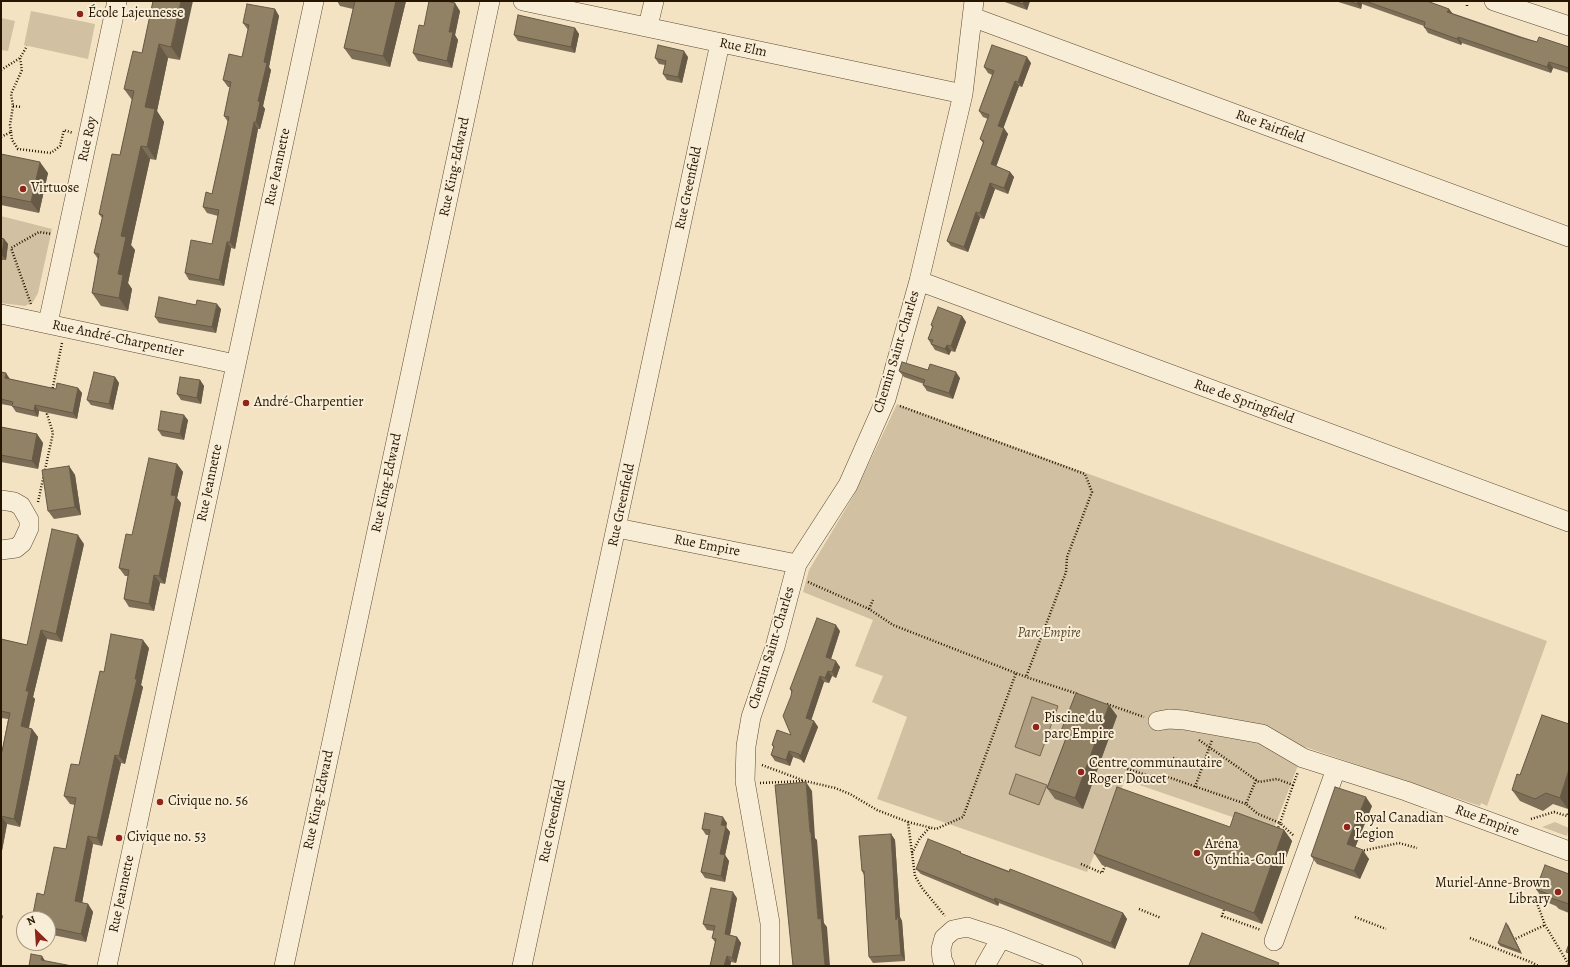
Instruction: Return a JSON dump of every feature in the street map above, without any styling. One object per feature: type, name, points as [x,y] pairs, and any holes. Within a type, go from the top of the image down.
[{"type":"street","name":"Rue Roy","points":[[48,323],[117,1]]},
{"type":"street","name":"Rue Jeannette","points":[[107,966],[314,1]]},
{"type":"street","name":"Rue King-Edward","points":[[284,966],[490,1]]},
{"type":"street","name":"Rue Elm","points":[[523,1],[648,26],[720,43],[963,94]]},
{"type":"street","points":[[648,26],[654,1]]},
{"type":"street","points":[[1494,1],[1569,26]]},
{"type":"street","name":"Chemin Saint-Charles","points":[[770,966],[770,924],[746,781],[746,746],[751,717],[800,572],[848,486],[886,399],[919,281],[963,94],[973,9]]},
{"type":"street","name":"Rue Fairfield","points":[[973,9],[1569,237]]},
{"type":"street","name":"Rue Greenfield","points":[[522,966],[720,43]]},
{"type":"street","name":"Rue de Springfield","points":[[919,281],[1569,522]]},
{"type":"street","name":"Rue André-Charpentier","points":[[1,314],[235,364]]},
{"type":"street","points":[[1,500],[14,502],[21,506],[29,520],[29,528],[22,543],[16,548],[1,550]]},
{"type":"street","name":"Rue Empire","points":[[617,528],[800,572]]},
{"type":"street","name":"Rue Empire","points":[[1158,721],[1169,719],[1262,734],[1303,758],[1336,770],[1406,791],[1569,851]]},
{"type":"street","points":[[1275,938],[1336,770]]},
{"type":"street","points":[[945,966],[942,959],[941,949],[944,938],[954,930],[967,927],[1001,938],[1074,966]]},
{"type":"street","points":[[985,966],[1001,938]]},
{"type":"path","points":[[1,70],[20,58],[27,46]]},
{"type":"path","points":[[20,58],[22,70],[11,94],[13,106],[10,125],[12,140],[18,149],[51,153],[60,146],[64,130],[74,133]]},
{"type":"path","points":[[13,106],[22,106]]},
{"type":"path","points":[[1,137],[12,132]]},
{"type":"path","points":[[31,305],[9,248],[39,232],[52,234]]},
{"type":"path","points":[[52,393],[61,342]]},
{"type":"path","points":[[894,404],[1085,474],[1092,492],[1067,557],[1066,572],[1026,677]]},
{"type":"path","points":[[37,506],[53,433],[47,414],[49,407]]},
{"type":"path","points":[[800,572],[869,609],[893,625],[1026,677],[1084,697]]},
{"type":"path","points":[[869,609],[873,600]]},
{"type":"path","points":[[755,764],[772,768],[805,781],[835,788],[850,794],[877,810],[908,822],[936,829],[963,817],[1016,673]]},
{"type":"path","points":[[1099,702],[1158,721]]},
{"type":"path","points":[[1195,787],[1217,726]]},
{"type":"path","points":[[1198,740],[1259,782],[1277,780],[1293,786]]},
{"type":"path","points":[[1173,758],[1202,768]]},
{"type":"path","points":[[1275,835],[1303,758]]},
{"type":"path","points":[[1116,765],[1128,771],[1149,776],[1165,776],[1246,804],[1258,814],[1280,823],[1308,848]]},
{"type":"path","points":[[1246,804],[1256,780]]},
{"type":"path","points":[[756,783],[805,781]]},
{"type":"path","points":[[1529,819],[1554,812],[1567,816],[1569,812]]},
{"type":"path","points":[[908,822],[915,876],[936,906],[958,929]]},
{"type":"path","points":[[912,853],[920,838],[930,827]]},
{"type":"path","points":[[1360,851],[1399,843],[1417,848]]},
{"type":"path","points":[[1081,864],[1102,873],[1105,866]]},
{"type":"path","points":[[1542,888],[1537,903],[1545,925],[1567,965]]},
{"type":"path","points":[[1139,908],[1161,918]]},
{"type":"path","points":[[1224,910],[1222,916],[1275,938]]},
{"type":"path","points":[[1356,917],[1386,929]]},
{"type":"path","points":[[1508,936],[1511,941],[1545,925]]},
{"type":"path","points":[[1470,938],[1538,966]]},
{"type":"path","points":[[1496,949],[1498,944]]},
{"type":"green space","points":[[31,11],[95,24],[88,59],[24,45]]},
{"type":"green space","points":[[1,18],[15,21],[8,51],[1,50]]},
{"type":"green space","points":[[1,216],[52,229],[38,293],[33,302],[25,306],[1,303]]},
{"type":"green space","name":"Parc Empire","points":[[897,404],[1547,641],[1487,806],[1481,803],[1480,806],[1305,747],[1273,831],[1125,780],[1087,872],[877,799],[907,717],[872,702],[883,676],[855,666],[873,620],[803,592],[809,570],[854,495]]},
{"type":"green space","points":[[1555,822],[1569,828],[1567,836],[1542,827]]},
{"type":"shaded area","name":"Piscine du parc Empire","points":[[1032,697],[1058,706],[1040,756],[1015,747]]},
{"type":"shaded area","points":[[1016,774],[1047,785],[1039,805],[1009,794]]},
{"type":"building","points":[[153,1],[181,1],[171,47],[159,44],[145,107],[155,109],[147,147],[141,146],[121,236],[126,237],[118,274],[123,275],[119,298],[92,293],[99,254],[94,253],[103,215],[99,214],[112,154],[120,155],[134,91],[124,89],[133,51],[142,53]]},
{"type":"building","points":[[355,1],[396,1],[383,56],[344,48]]},
{"type":"building","points":[[429,1],[446,1],[455,3],[449,32],[453,32],[447,61],[413,53],[419,25],[424,26]]},
{"type":"building","points":[[1014,1],[1024,1],[1023,4]]},
{"type":"building","points":[[1349,1],[1358,1],[1357,4]]},
{"type":"building","points":[[1365,1],[1427,1],[1449,9],[1447,12],[1519,37],[1537,42],[1539,37],[1569,47],[1569,68],[1549,62],[1547,67],[1458,37],[1457,39],[1424,27],[1425,22]]},
{"type":"building","points":[[247,4],[275,9],[264,62],[267,63],[258,101],[260,102],[256,122],[254,122],[230,242],[227,242],[219,280],[185,273],[191,240],[212,244],[219,210],[203,207],[206,192],[212,194],[229,117],[224,116],[231,82],[223,80],[229,54],[242,57],[249,25],[243,23]]},
{"type":"building","points":[[518,15],[575,28],[571,47],[514,35]]},
{"type":"building","points":[[658,45],[684,51],[678,77],[663,74],[666,61],[655,58]]},
{"type":"building","points":[[992,45],[1027,57],[1018,82],[1015,81],[998,126],[1004,128],[991,164],[1010,172],[1004,188],[990,183],[980,213],[976,212],[964,247],[947,241],[984,141],[980,139],[989,115],[979,111],[994,71],[984,67]]},
{"type":"building","name":"Virtuose","points":[[1,154],[40,162],[31,202],[1,196]]},
{"type":"building","points":[[1,238],[4,239],[2,255],[1,255]]},
{"type":"building","points":[[159,297],[196,305],[197,300],[217,304],[212,327],[155,317]]},
{"type":"building","points":[[938,307],[962,316],[951,346],[947,345],[945,349],[931,344],[933,340],[928,339],[933,326],[931,325]]},
{"type":"building","points":[[902,362],[928,370],[930,364],[956,372],[949,393],[923,385],[925,380],[899,371]]},
{"type":"building","points":[[1,372],[6,373],[5,378],[56,389],[57,383],[78,388],[73,413],[35,405],[34,411],[12,406],[13,402],[1,399]]},
{"type":"building","points":[[94,372],[115,377],[109,404],[87,400]]},
{"type":"building","points":[[180,377],[200,380],[197,398],[177,394]]},
{"type":"building","points":[[161,411],[184,415],[180,434],[158,430]]},
{"type":"building","points":[[1,427],[37,434],[32,461],[1,455]]},
{"type":"building","points":[[149,458],[177,464],[171,495],[176,496],[159,576],[154,575],[149,604],[124,599],[129,570],[119,568],[126,534],[132,535]]},
{"type":"building","points":[[69,466],[75,507],[48,511],[42,470]]},
{"type":"building","points":[[52,529],[78,535],[56,634],[41,630],[26,691],[29,691],[21,726],[32,729],[14,819],[1,816],[1,756],[10,713],[1,711],[1,639],[27,645]]},
{"type":"building","points":[[817,618],[836,625],[826,657],[836,661],[832,672],[828,671],[825,678],[820,676],[806,718],[814,721],[800,757],[799,754],[789,751],[786,760],[771,755],[774,746],[772,745],[777,730],[791,735],[783,716],[791,696],[792,690],[790,689]]},
{"type":"building","points":[[111,634],[143,640],[135,679],[137,679],[119,756],[115,755],[97,838],[88,836],[75,901],[88,904],[81,934],[56,929],[56,911],[34,911],[37,893],[44,895],[54,847],[66,849],[76,798],[64,796],[71,764],[79,765],[100,671],[104,672]]},
{"type":"building","points":[[1076,693],[1109,705],[1075,798],[1047,788],[1068,733],[1061,731]]},
{"type":"building","points":[[1542,715],[1569,724],[1569,769],[1560,798],[1546,793],[1535,799],[1512,790],[1517,774],[1520,775]]},
{"type":"building","points":[[806,782],[818,919],[821,918],[825,966],[793,966],[775,785]]},
{"type":"building","name":"Aréna Cynthia-Coull","points":[[1117,787],[1230,827],[1235,812],[1284,830],[1254,913],[1094,853]]},
{"type":"building","name":"Royal Canadian Legion","points":[[1335,787],[1366,797],[1347,844],[1363,850],[1354,871],[1311,856]]},
{"type":"building","points":[[705,813],[723,817],[721,825],[726,826],[720,854],[725,855],[721,876],[701,872],[710,830],[702,829]]},
{"type":"building","points":[[891,834],[896,920],[898,915],[901,955],[869,957],[864,871],[862,871],[859,836]]},
{"type":"building","points":[[928,839],[1009,872],[1010,869],[1123,913],[1111,943],[995,898],[994,900],[916,869]]},
{"type":"building","points":[[1545,865],[1569,874],[1569,904],[1551,898],[1550,895],[1536,889]]},
{"type":"building","points":[[711,888],[733,892],[725,934],[737,937],[732,958],[727,956],[724,966],[710,966],[716,939],[712,938],[715,926],[703,924]]},
{"type":"building","points":[[1506,923],[1520,951],[1498,943]]},
{"type":"building","points":[[1202,933],[1279,963],[1278,965],[1281,966],[1189,965]]},
{"type":"building","points":[[1569,944],[1569,953],[1566,952]]},
{"type":"building","points":[[31,954],[42,956],[41,960],[72,966],[29,966]]},
{"type":"place","name":"École Lajeunesse","points":[[80,14]]},
{"type":"place","name":"Virtuose","points":[[23,189]]},
{"type":"place","name":"André-Charpentier","points":[[246,403]]},
{"type":"place","name":"Piscine du parc Empire","points":[[1036,727]]},
{"type":"place","name":"Centre communautaire Roger Doucet","points":[[1081,772]]},
{"type":"place","name":"Civique no. 56","points":[[160,802]]},
{"type":"place","name":"Royal Canadian Legion","points":[[1347,827]]},
{"type":"place","name":"Civique no. 53","points":[[119,838]]},
{"type":"place","name":"Aréna Cynthia-Coull","points":[[1197,853]]},
{"type":"place","name":"Muriel-Anne-Brown Library","points":[[1558,892]]}]
